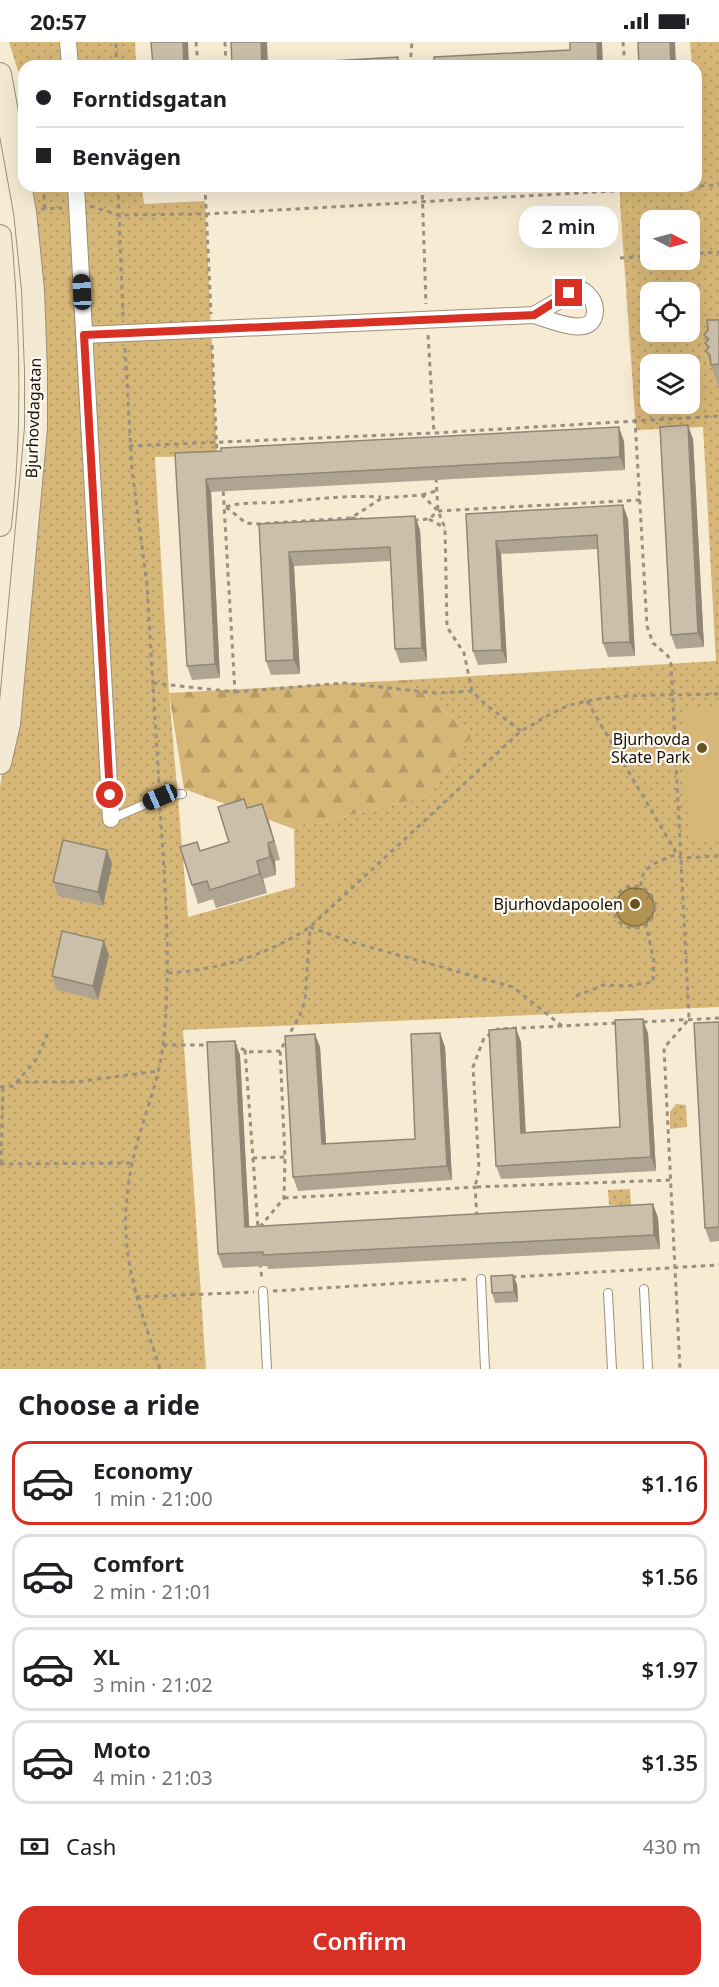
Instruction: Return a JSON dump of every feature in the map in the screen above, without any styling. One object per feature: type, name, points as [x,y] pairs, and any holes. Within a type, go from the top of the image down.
[{"type":"main road","name":"Bjurhovdagatan","points":[[0,74],[18,173]]},
{"type":"main road","name":"Bjurhovdagatan","points":[[0,764],[36,428],[33,290],[21,192]]},
{"type":"main road","name":"Bjurhovdagatan","points":[[0,236],[7,319],[8,408],[0,525]]},
{"type":"street","points":[[68,42],[70,60]]},
{"type":"street","points":[[76,192],[111,819]]},
{"type":"street","points":[[84,335],[211,327],[534,315]]},
{"type":"lane","points":[[111,819],[160,797],[182,794]]},
{"type":"lane","points":[[481,1279],[485,1369]]},
{"type":"lane","points":[[644,1289],[648,1369]]},
{"type":"lane","points":[[264,1291],[267,1369]]},
{"type":"lane","points":[[608,1293],[612,1369]]},
{"type":"path","points":[[116,42],[116,60]]},
{"type":"path","points":[[196,42],[198,60]]},
{"type":"path","points":[[225,42],[226,60]]},
{"type":"path","points":[[410,60],[412,42]]},
{"type":"path","points":[[623,42],[624,60]]},
{"type":"path","points":[[702,186],[719,185]]},
{"type":"path","points":[[44,192],[45,209]]},
{"type":"path","points":[[118,192],[123,317]]},
{"type":"path","points":[[205,192],[219,466]]},
{"type":"path","points":[[422,192],[426,320],[434,445]]},
{"type":"path","points":[[89,206],[119,215],[207,214],[570,192]]},
{"type":"path","points":[[37,210],[64,208]]},
{"type":"path","points":[[700,253],[719,252]]},
{"type":"path","points":[[620,258],[640,257]]},
{"type":"path","points":[[125,345],[129,446],[147,585],[168,973],[163,1045],[132,1163],[125,1229],[127,1261],[136,1297],[160,1369]]},
{"type":"path","points":[[129,446],[434,433],[635,419],[719,416]]},
{"type":"path","points":[[635,419],[647,626],[653,643],[668,656],[674,696],[689,1019],[664,1048],[680,1369]]},
{"type":"path","points":[[435,468],[438,511],[445,528],[447,627],[464,653],[472,691],[485,704],[521,731]]},
{"type":"path","points":[[222,486],[226,507],[235,692]]},
{"type":"path","points":[[226,507],[238,503],[282,502],[303,498],[349,495],[382,498],[422,495],[436,491]]},
{"type":"path","points":[[422,495],[438,511]]},
{"type":"path","points":[[351,518],[382,498]]},
{"type":"path","points":[[429,519],[438,511],[640,500]]},
{"type":"path","points":[[226,507],[246,523],[256,524],[351,518],[372,520]]},
{"type":"path","points":[[408,520],[429,519],[445,528]]},
{"type":"path","points":[[153,683],[235,692],[344,683],[436,693],[472,691]]},
{"type":"path","points":[[168,973],[190,972],[235,962],[278,946],[310,927],[521,731],[559,710],[587,701],[719,694]]},
{"type":"path","points":[[587,701],[677,854],[681,858],[719,856]]},
{"type":"path","points":[[641,886],[640,880],[654,862],[677,854]]},
{"type":"path","points":[[630,886],[641,886],[648,890],[656,904],[652,919],[646,925],[636,928],[626,926],[617,920],[613,910],[614,899],[621,890],[630,886]]},
{"type":"path","points":[[576,996],[604,985],[627,986],[653,982],[654,961],[646,925]]},
{"type":"path","points":[[310,927],[348,941],[513,987],[562,1026]]},
{"type":"path","points":[[245,1050],[258,1229],[284,1198],[285,1156],[280,1051],[305,1001],[310,927]]},
{"type":"path","points":[[632,1022],[719,1018]]},
{"type":"path","points":[[477,1221],[475,1187],[479,1169],[473,1067],[484,1038],[498,1029],[620,1023]]},
{"type":"path","points":[[49,1031],[36,1060],[13,1086],[1,1087],[0,1164],[132,1163]]},
{"type":"path","points":[[224,1044],[236,1044],[245,1050],[262,1053],[280,1051]]},
{"type":"path","points":[[163,1045],[212,1045]]},
{"type":"path","points":[[16,1082],[76,1082],[158,1071]]},
{"type":"path","points":[[253,1158],[285,1156]]},
{"type":"path","points":[[284,1198],[475,1187],[672,1180]]},
{"type":"path","points":[[260,1252],[264,1291]]},
{"type":"path","points":[[136,1297],[719,1265]]},
{"type":"green space","points":[[9,42],[135,42],[136,60],[18,60],[18,71]]},
{"type":"green space","points":[[690,42],[719,42],[719,1007],[183,1030],[206,1369],[0,1369],[0,786],[12,724],[43,306],[33,192],[143,192],[144,204],[205,201],[217,456],[155,457],[169,693],[188,917],[295,887],[294,829],[429,796],[473,734],[406,680],[716,661],[703,427],[636,430],[620,192],[702,192],[702,60],[692,60]]},
{"type":"green space","points":[[406,680],[473,734],[429,796],[294,829],[184,789],[169,693]]},
{"type":"green space","name":"Bjurhovda Skate Park","points":[[719,708],[719,841],[689,842],[683,710]]},
{"type":"green space","points":[[676,1104],[686,1105],[687,1127],[670,1129],[670,1112]]},
{"type":"green space","points":[[630,1189],[631,1205],[609,1205],[608,1190]]},
{"type":"water","name":"Bjurhovdapoolen","points":[[635,888],[648,894],[654,907],[648,920],[635,926],[622,920],[616,907],[622,894]]},
{"type":"building","points":[[151,42],[183,42],[184,60],[152,60]]},
{"type":"building","points":[[231,42],[261,42],[262,60],[232,60]]},
{"type":"building","points":[[570,42],[597,42],[598,60],[434,60],[434,57],[570,50]]},
{"type":"building","points":[[638,42],[670,42],[671,60],[639,60]]},
{"type":"building","points":[[398,57],[398,60],[347,60]]},
{"type":"building","points":[[707,320],[719,320],[719,364],[711,365],[710,355],[706,351],[709,347],[705,343],[709,339],[704,335],[708,330]]},
{"type":"building","points":[[688,425],[698,633],[671,635],[660,427]]},
{"type":"building","points":[[619,427],[620,457],[206,479],[215,664],[187,666],[175,453],[221,451],[221,448]]},
{"type":"building","points":[[623,505],[630,642],[603,643],[597,535],[496,541],[502,650],[473,651],[466,514]]},
{"type":"building","points":[[415,516],[422,648],[395,649],[390,547],[289,552],[294,660],[266,661],[259,524]]},
{"type":"building","points":[[244,799],[247,808],[262,804],[274,841],[268,843],[270,857],[257,861],[260,874],[210,890],[207,881],[192,885],[180,847],[197,842],[200,851],[229,842],[218,807]]},
{"type":"building","points":[[63,840],[107,850],[98,892],[53,882]]},
{"type":"building","points":[[62,931],[104,941],[93,986],[52,976]]},
{"type":"building","points":[[643,1019],[651,1157],[496,1166],[489,1030],[516,1028],[521,1133],[620,1127],[615,1020]]},
{"type":"building","points":[[719,1022],[719,1227],[705,1228],[694,1023]]},
{"type":"building","points":[[440,1033],[447,1166],[293,1177],[285,1036],[315,1034],[322,1144],[415,1139],[411,1034]]},
{"type":"building","points":[[235,1041],[245,1227],[653,1204],[654,1235],[263,1255],[263,1252],[218,1254],[207,1042]]},
{"type":"building","points":[[513,1275],[514,1292],[492,1293],[491,1276]]},
{"type":"place","name":"Bjurhovda Skate Park","points":[[702,748]]},
{"type":"place","name":"Bjurhovdapoolen","points":[[635,904]]},
{"type":"route","points":[[110,795],[93,533],[84,335],[100,332],[138,333],[211,327],[534,315],[569,293]]}]
